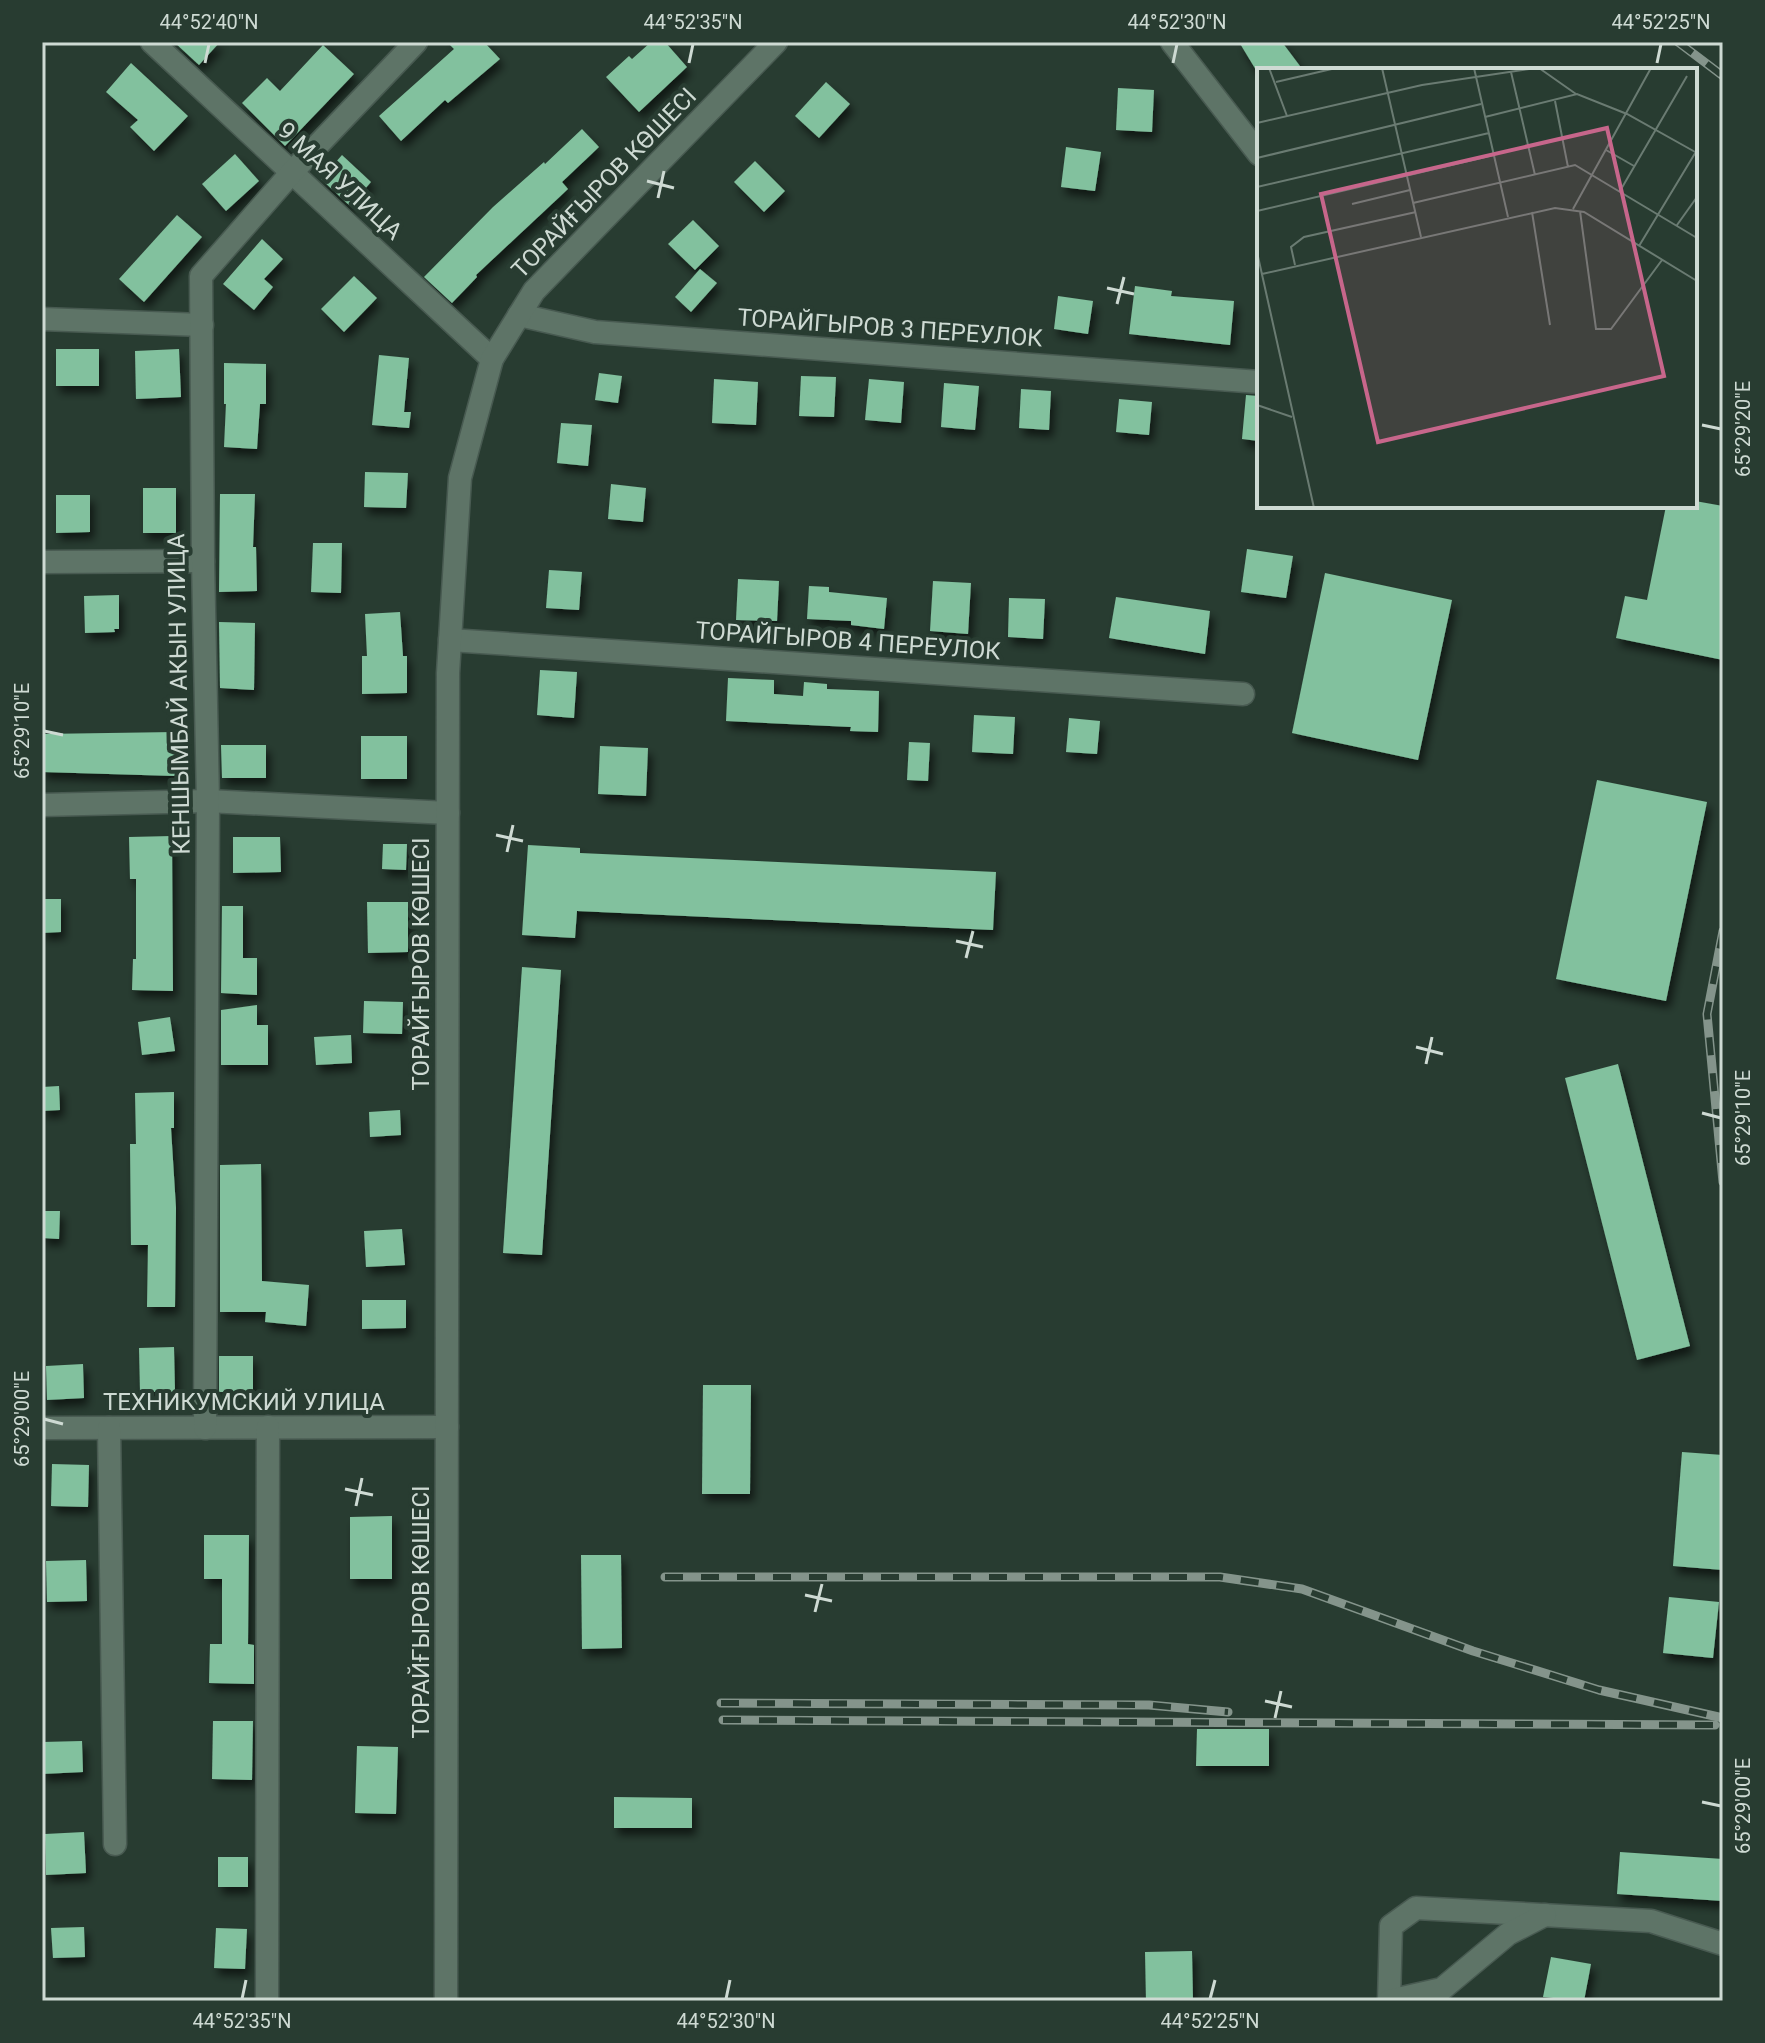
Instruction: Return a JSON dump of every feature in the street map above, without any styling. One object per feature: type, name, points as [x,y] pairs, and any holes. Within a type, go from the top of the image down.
[{"type":"street","name":"9 МАЯ УЛИЦА","points":[[152,42],[492,359]]},
{"type":"street","name":"КЕНШЫМБАЙ АКЫН УЛИЦА","points":[[205,1428],[208,801],[201,276],[293,171],[416,42]]},
{"type":"street","name":"ТОРАЙҒЫРОВ КӨШЕСІ","points":[[446,2001],[448,813],[450,640],[460,478],[492,359],[534,291],[776,42]]},
{"type":"street","points":[[1172,42],[1257,151]]},
{"type":"street","name":"ТОРАЙГЫРОВ 3 ПЕРЕУЛОК","points":[[519,315],[595,332],[1257,382]]},
{"type":"street","points":[[42,319],[202,325]]},
{"type":"street","points":[[42,562],[203,561]]},
{"type":"street","name":"ТОРАЙГЫРОВ 4 ПЕРЕУЛОК","points":[[450,640],[1243,694]]},
{"type":"street","points":[[42,805],[208,801],[448,813]]},
{"type":"street","points":[[267,2001],[268,1427]]},
{"type":"street","name":"ТЕХНИКУМСКИЙ УЛИЦА","points":[[42,1428],[447,1427]]},
{"type":"street","points":[[109,1428],[115,1844]]},
{"type":"street","points":[[1545,1915],[1508,1934],[1442,1989],[1389,2001],[1391,1926],[1416,1908],[1545,1915],[1651,1921],[1723,1944]]},
{"type":"building","points":[[174,42],[220,42],[199,65]]},
{"type":"building","points":[[447,42],[484,42],[500,59],[448,103],[445,100],[401,141],[379,116],[454,49]]},
{"type":"building","points":[[651,42],[665,42],[687,67],[639,112],[606,77],[629,56],[632,59]]},
{"type":"building","points":[[1239,42],[1282,42],[1302,68],[1257,68]]},
{"type":"building","points":[[323,45],[354,74],[285,146],[242,103],[267,78],[280,91]]},
{"type":"building","points":[[131,63],[188,116],[154,151],[130,127],[138,120],[106,92]]},
{"type":"building","points":[[826,82],[850,104],[819,138],[795,116]]},
{"type":"building","points":[[1118,88],[1154,90],[1152,132],[1116,130]]},
{"type":"building","points":[[582,129],[599,147],[562,182],[568,189],[476,275],[452,303],[424,277],[493,207]]},
{"type":"building","points":[[1066,147],[1101,152],[1095,191],[1061,187]]},
{"type":"building","points":[[235,154],[259,181],[226,211],[202,184]]},
{"type":"building","points":[[342,155],[371,182],[350,206],[321,179]]},
{"type":"building","points":[[755,161],[785,191],[764,212],[734,182]]},
{"type":"building","points":[[177,215],[202,237],[144,302],[119,279]]},
{"type":"building","points":[[693,220],[719,246],[695,270],[668,244]]},
{"type":"building","points":[[262,239],[283,259],[264,279],[273,287],[254,310],[223,284]]},
{"type":"building","points":[[700,269],[717,283],[691,312],[675,297]]},
{"type":"building","points":[[354,276],[377,298],[344,332],[321,309]]},
{"type":"building","points":[[1135,286],[1172,291],[1171,296],[1234,301],[1230,345],[1129,334]]},
{"type":"building","points":[[1058,296],[1093,301],[1088,334],[1054,329]]},
{"type":"building","points":[[56,349],[99,349],[99,386],[56,386]]},
{"type":"building","points":[[179,349],[181,397],[136,399],[135,351]]},
{"type":"building","points":[[379,355],[409,358],[404,412],[411,412],[409,428],[372,425]]},
{"type":"building","points":[[224,363],[266,364],[266,404],[260,404],[257,449],[224,447]]},
{"type":"building","points":[[599,373],[622,376],[618,403],[595,400]]},
{"type":"building","points":[[801,376],[836,377],[834,417],[799,416]]},
{"type":"building","points":[[714,379],[758,382],[756,425],[712,423]]},
{"type":"building","points":[[869,379],[904,382],[901,423],[865,420]]},
{"type":"building","points":[[944,383],[979,386],[975,430],[941,427]]},
{"type":"building","points":[[1021,389],[1051,391],[1049,430],[1019,428]]},
{"type":"building","points":[[1246,395],[1257,396],[1257,441],[1242,439]]},
{"type":"building","points":[[1119,399],[1152,402],[1149,435],[1116,432]]},
{"type":"building","points":[[561,423],[592,425],[588,466],[557,463]]},
{"type":"building","points":[[365,472],[408,473],[406,508],[364,507]]},
{"type":"building","points":[[611,484],[646,488],[643,522],[608,519]]},
{"type":"building","points":[[143,488],[176,488],[176,533],[143,533]]},
{"type":"building","points":[[220,494],[255,494],[253,547],[256,547],[257,591],[219,592]]},
{"type":"building","points":[[56,495],[90,495],[90,532],[56,533]]},
{"type":"building","points":[[1697,501],[1723,506],[1723,660],[1616,638],[1625,596],[1647,600],[1666,508],[1697,508]]},
{"type":"building","points":[[313,543],[342,543],[341,593],[311,592]]},
{"type":"building","points":[[1247,549],[1293,556],[1286,598],[1241,592]]},
{"type":"building","points":[[549,570],[582,572],[579,610],[546,608]]},
{"type":"building","points":[[1325,573],[1452,600],[1418,760],[1292,733]]},
{"type":"building","points":[[738,579],[779,581],[777,621],[736,620]]},
{"type":"building","points":[[933,581],[971,583],[968,634],[930,631]]},
{"type":"building","points":[[809,586],[829,587],[829,592],[887,598],[884,629],[851,625],[851,621],[807,619]]},
{"type":"building","points":[[119,595],[119,629],[114,629],[115,632],[85,633],[84,596]]},
{"type":"building","points":[[1116,597],[1210,611],[1205,654],[1109,638]]},
{"type":"building","points":[[1009,598],[1045,599],[1043,639],[1008,637]]},
{"type":"building","points":[[400,612],[403,656],[407,656],[407,693],[362,694],[362,656],[367,656],[365,614]]},
{"type":"building","points":[[219,622],[255,623],[254,690],[220,688]]},
{"type":"building","points":[[540,670],[577,672],[574,718],[537,715]]},
{"type":"building","points":[[728,678],[774,680],[774,694],[803,696],[804,682],[827,684],[827,689],[879,691],[878,732],[850,731],[851,727],[726,721]]},
{"type":"building","points":[[974,715],[1015,717],[1013,754],[972,752]]},
{"type":"building","points":[[1069,718],[1100,721],[1097,754],[1066,752]]},
{"type":"building","points":[[175,732],[175,776],[42,772],[42,734]]},
{"type":"building","points":[[361,736],[407,736],[407,779],[361,779]]},
{"type":"building","points":[[909,742],[930,743],[928,781],[907,780]]},
{"type":"building","points":[[221,745],[266,745],[266,778],[222,778]]},
{"type":"building","points":[[600,746],[648,748],[646,796],[598,794]]},
{"type":"building","points":[[1597,780],[1707,802],[1666,1001],[1556,979]]},
{"type":"building","points":[[172,836],[173,991],[132,990],[133,959],[136,959],[136,879],[130,879],[129,837]]},
{"type":"building","points":[[233,837],[280,837],[281,872],[233,873]]},
{"type":"building","points":[[383,844],[407,844],[406,870],[382,869]]},
{"type":"building","points":[[528,845],[580,848],[580,853],[996,872],[993,930],[577,911],[575,938],[522,935]]},
{"type":"building","points":[[42,899],[61,899],[61,932],[42,933]]},
{"type":"building","points":[[367,902],[408,902],[408,952],[368,953]]},
{"type":"building","points":[[222,906],[243,906],[243,958],[257,958],[257,995],[221,993]]},
{"type":"building","points":[[522,967],[561,970],[542,1255],[503,1253]]},
{"type":"building","points":[[364,1001],[403,1002],[402,1034],[363,1033]]},
{"type":"building","points":[[257,1005],[257,1025],[268,1025],[268,1065],[221,1065],[221,1010]]},
{"type":"building","points":[[170,1017],[175,1051],[142,1055],[138,1022]]},
{"type":"building","points":[[351,1035],[352,1063],[316,1065],[314,1037]]},
{"type":"building","points":[[1618,1064],[1690,1346],[1637,1360],[1565,1078]]},
{"type":"building","points":[[59,1086],[60,1110],[42,1111],[42,1087]]},
{"type":"building","points":[[174,1092],[174,1128],[171,1128],[176,1208],[175,1307],[147,1307],[148,1245],[131,1245],[130,1144],[136,1144],[135,1093]]},
{"type":"building","points":[[400,1110],[401,1135],[370,1137],[369,1112]]},
{"type":"building","points":[[261,1164],[262,1281],[309,1285],[306,1326],[265,1322],[266,1312],[220,1312],[220,1165]]},
{"type":"building","points":[[42,1211],[60,1211],[59,1239],[42,1238]]},
{"type":"building","points":[[402,1229],[405,1265],[366,1267],[364,1231]]},
{"type":"building","points":[[362,1300],[406,1300],[406,1328],[362,1329]]},
{"type":"building","points":[[174,1347],[175,1392],[140,1392],[139,1348]]},
{"type":"building","points":[[219,1356],[253,1356],[253,1392],[219,1392]]},
{"type":"building","points":[[83,1364],[84,1398],[47,1400],[46,1366]]},
{"type":"building","points":[[703,1385],[751,1385],[750,1494],[702,1494]]},
{"type":"building","points":[[1682,1452],[1723,1455],[1723,1570],[1673,1566]]},
{"type":"building","points":[[52,1464],[89,1465],[88,1507],[51,1506]]},
{"type":"building","points":[[392,1516],[392,1579],[350,1579],[350,1517]]},
{"type":"building","points":[[204,1535],[249,1535],[248,1644],[254,1645],[254,1684],[209,1683],[210,1644],[222,1644],[222,1579],[204,1579]]},
{"type":"building","points":[[581,1555],[621,1555],[622,1648],[582,1649]]},
{"type":"building","points":[[86,1560],[87,1601],[47,1602],[46,1561]]},
{"type":"building","points":[[1669,1597],[1719,1602],[1713,1658],[1663,1653]]},
{"type":"building","points":[[213,1721],[253,1721],[252,1780],[212,1779]]},
{"type":"building","points":[[1197,1729],[1269,1729],[1269,1766],[1196,1766]]},
{"type":"building","points":[[82,1741],[83,1772],[42,1774],[42,1742]]},
{"type":"building","points":[[357,1746],[398,1747],[396,1814],[355,1813]]},
{"type":"building","points":[[614,1797],[692,1798],[692,1828],[614,1828]]},
{"type":"building","points":[[84,1832],[86,1873],[46,1875],[45,1834]]},
{"type":"building","points":[[1620,1852],[1723,1859],[1723,1901],[1617,1894]]},
{"type":"building","points":[[218,1857],[248,1857],[248,1887],[218,1887]]},
{"type":"building","points":[[84,1927],[85,1957],[53,1958],[51,1928]]},
{"type":"building","points":[[216,1928],[247,1929],[245,1969],[214,1968]]},
{"type":"building","points":[[1192,1951],[1193,2001],[1146,2001],[1145,1952]]},
{"type":"building","points":[[1551,1957],[1591,1964],[1584,2001],[1543,1997]]},
{"type":"railway","points":[[1678,42],[1723,76]]},
{"type":"railway","points":[[1723,931],[1707,1014],[1723,1182]]},
{"type":"railway","points":[[665,1577],[1220,1577],[1302,1589],[1473,1651],[1599,1690],[1723,1718]]},
{"type":"railway","points":[[721,1703],[1149,1705],[1228,1712]]},
{"type":"railway","points":[[723,1720],[1715,1725]]}]
